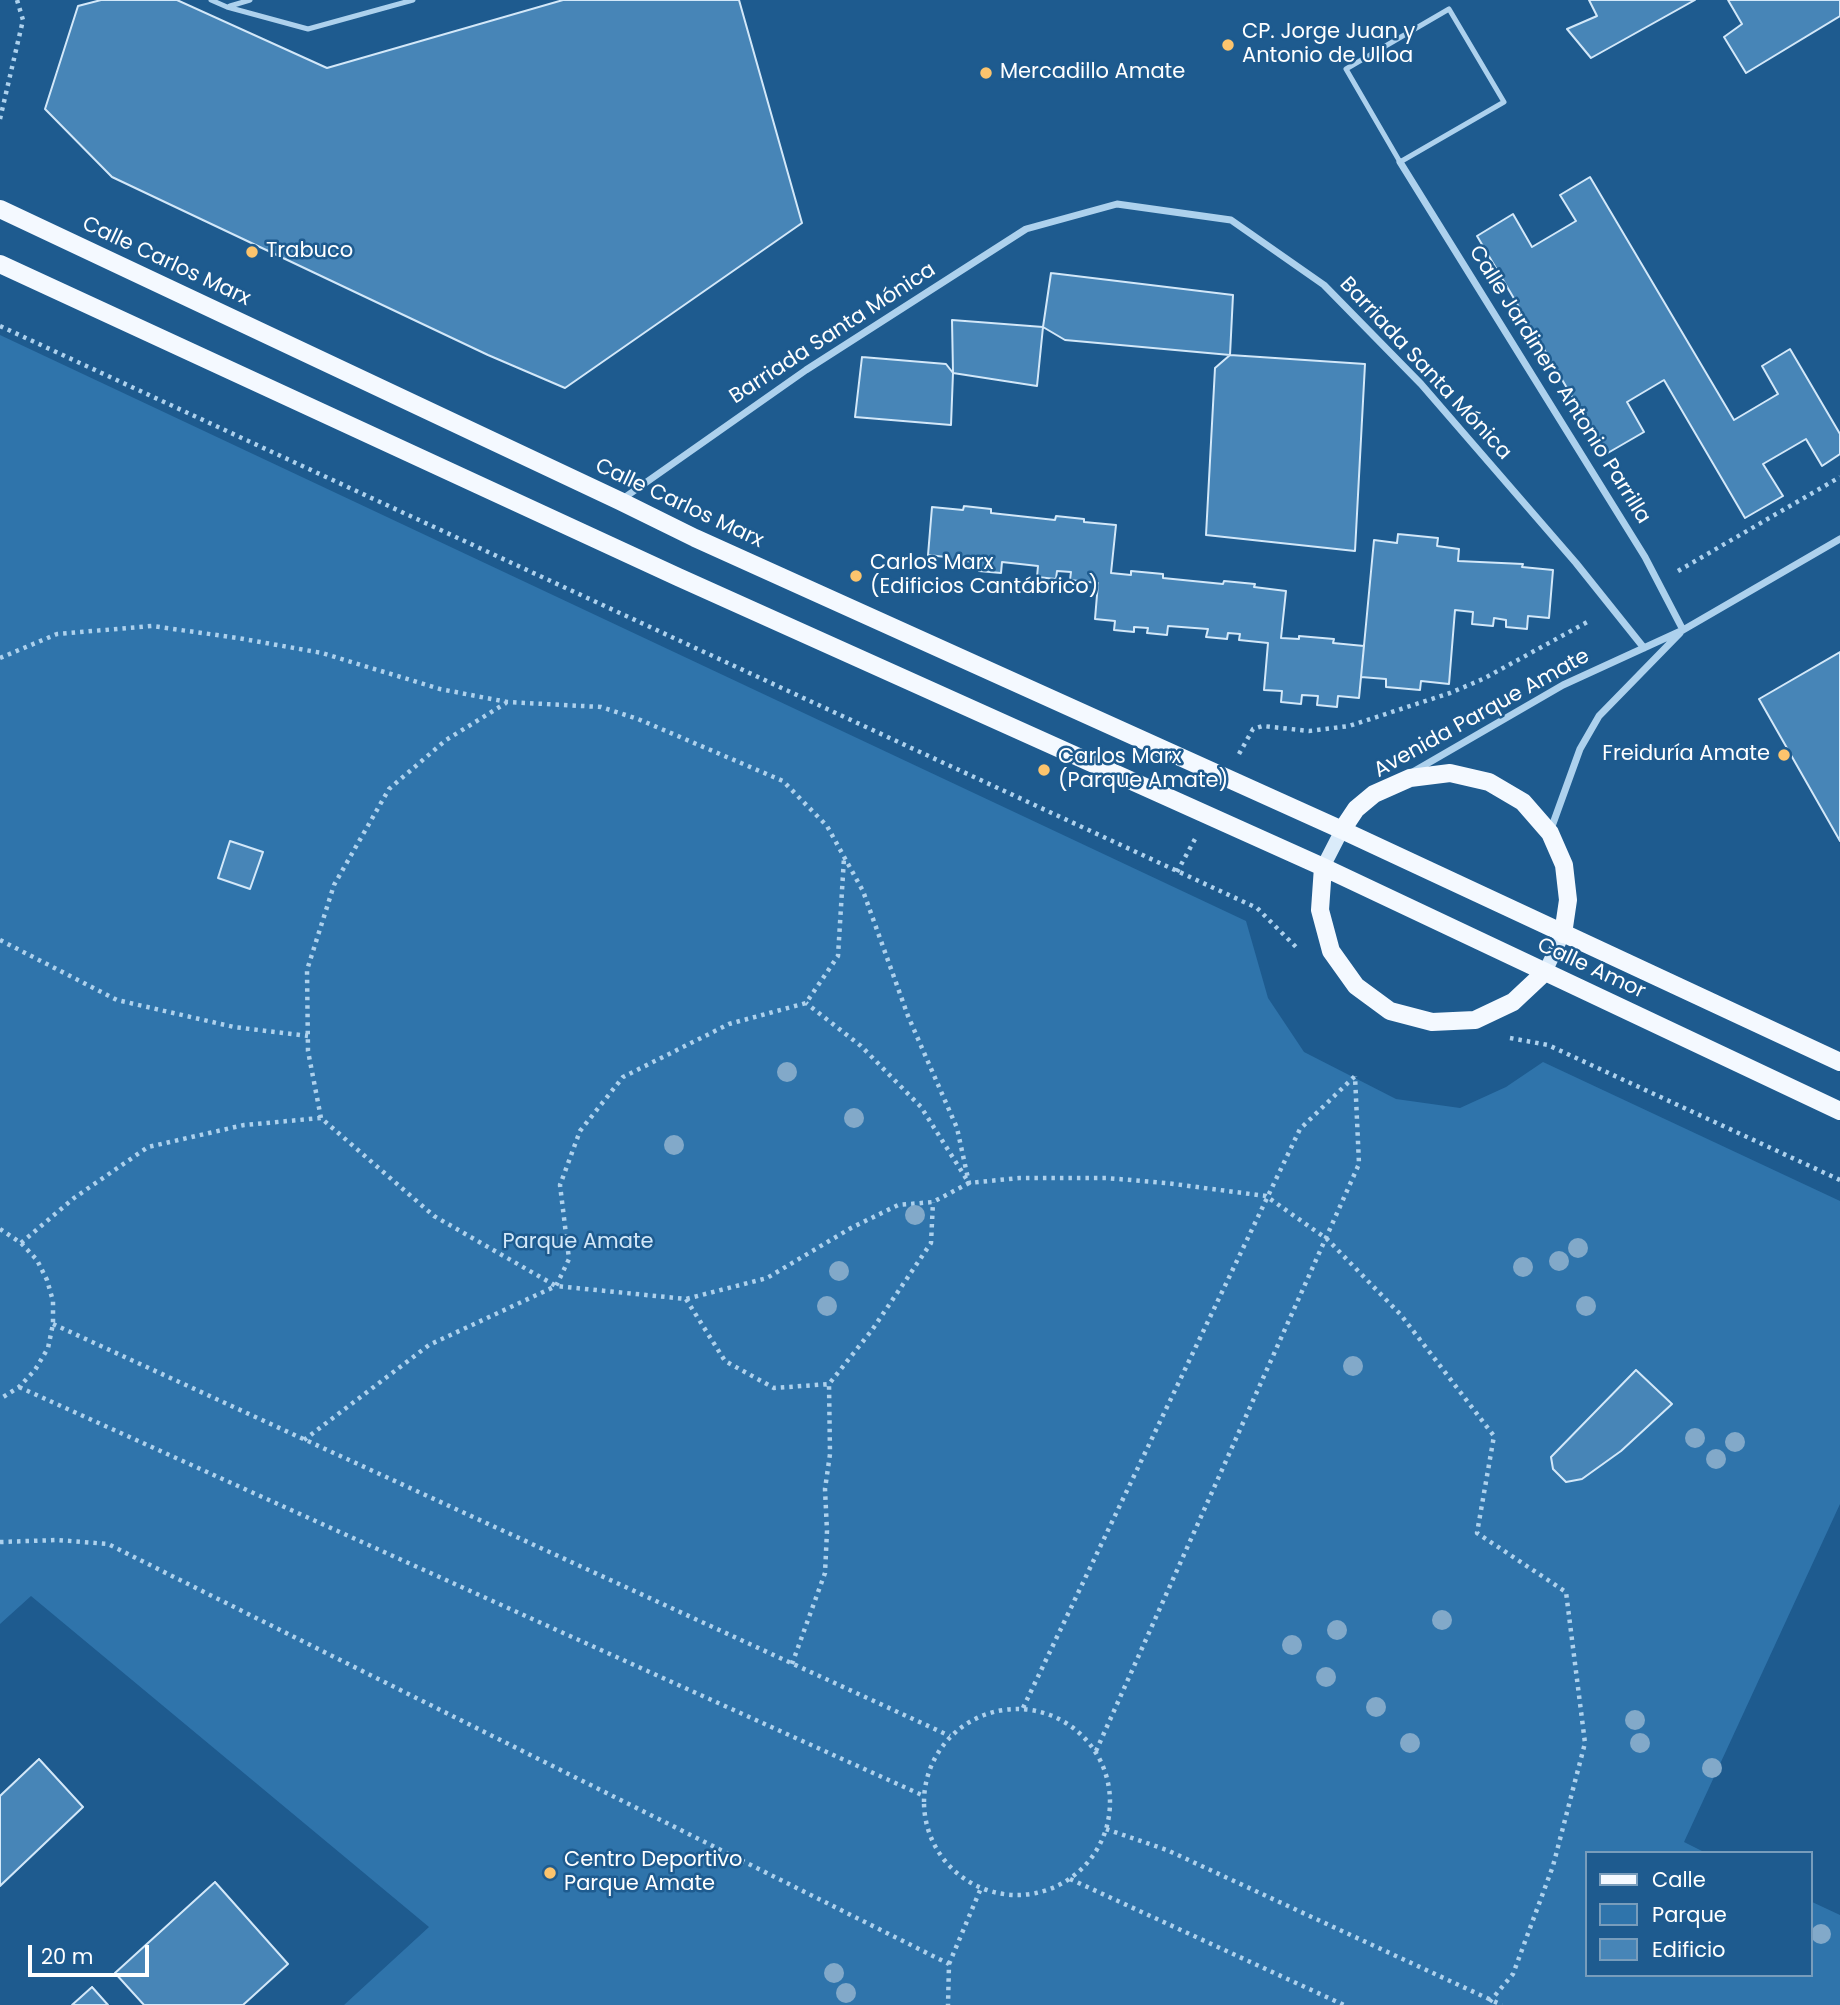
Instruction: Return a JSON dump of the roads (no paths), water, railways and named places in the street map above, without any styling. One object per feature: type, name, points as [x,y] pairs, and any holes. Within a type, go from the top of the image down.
[{"type":"main road","name":"Calle Carlos Marx","points":[[0,209],[620,500],[695,538],[1342,830]]},
{"type":"main road","points":[[0,264],[690,582],[1323,867]]},
{"type":"main road","points":[[1450,773],[1489,782],[1523,802],[1550,833],[1564,865],[1569,900],[1563,934],[1545,972],[1513,1002],[1475,1020],[1432,1022],[1390,1011],[1356,986],[1331,951],[1320,910],[1323,867],[1356,809],[1374,794],[1410,778],[1450,773]]},
{"type":"main road","name":"Calle Amor","points":[[1342,830],[1840,1062]]},
{"type":"main road","name":"Calle Amor","points":[[1323,867],[1840,1111]]},
{"type":"street","name":"Calle Jardinero Antonio Parrilla","points":[[1400,162],[1645,557],[1683,629]]},
{"type":"street","name":"Barriada Santa Mónica","points":[[620,500],[806,370],[1026,229],[1117,204],[1231,220],[1324,285],[1421,384],[1576,563],[1644,648]]},
{"type":"street","name":"Avenida Parque Amate","points":[[1374,794],[1563,685],[1683,629],[1840,539]]},
{"type":"street","name":"Avenida Parque Amate","points":[[1550,833],[1580,748],[1600,716],[1683,629]]},
{"type":"lane","points":[[211,0],[227,7],[309,29],[413,0]]},
{"type":"lane","points":[[227,7],[250,0]]},
{"type":"lane","points":[[1449,9],[1504,102],[1400,162],[1346,69],[1449,9]]},
{"type":"place","name":"CP. Jorge Juan y Antonio de Ulloa","points":[[1228,45]]},
{"type":"place","name":"Mercadillo Amate","points":[[986,73]]},
{"type":"place","name":"Trabuco","points":[[252,252]]},
{"type":"place","name":"Carlos Marx (Edificios Cantábrico)","points":[[856,576]]},
{"type":"place","name":"Freiduría Amate","points":[[1784,755]]},
{"type":"place","name":"Carlos Marx (Parque Amate)","points":[[1044,770]]},
{"type":"place","name":"Centro Deportivo Parque Amate","points":[[550,1873]]},
{"type":"park label","name":"Parque Amate","points":[[578,1243]]}]
